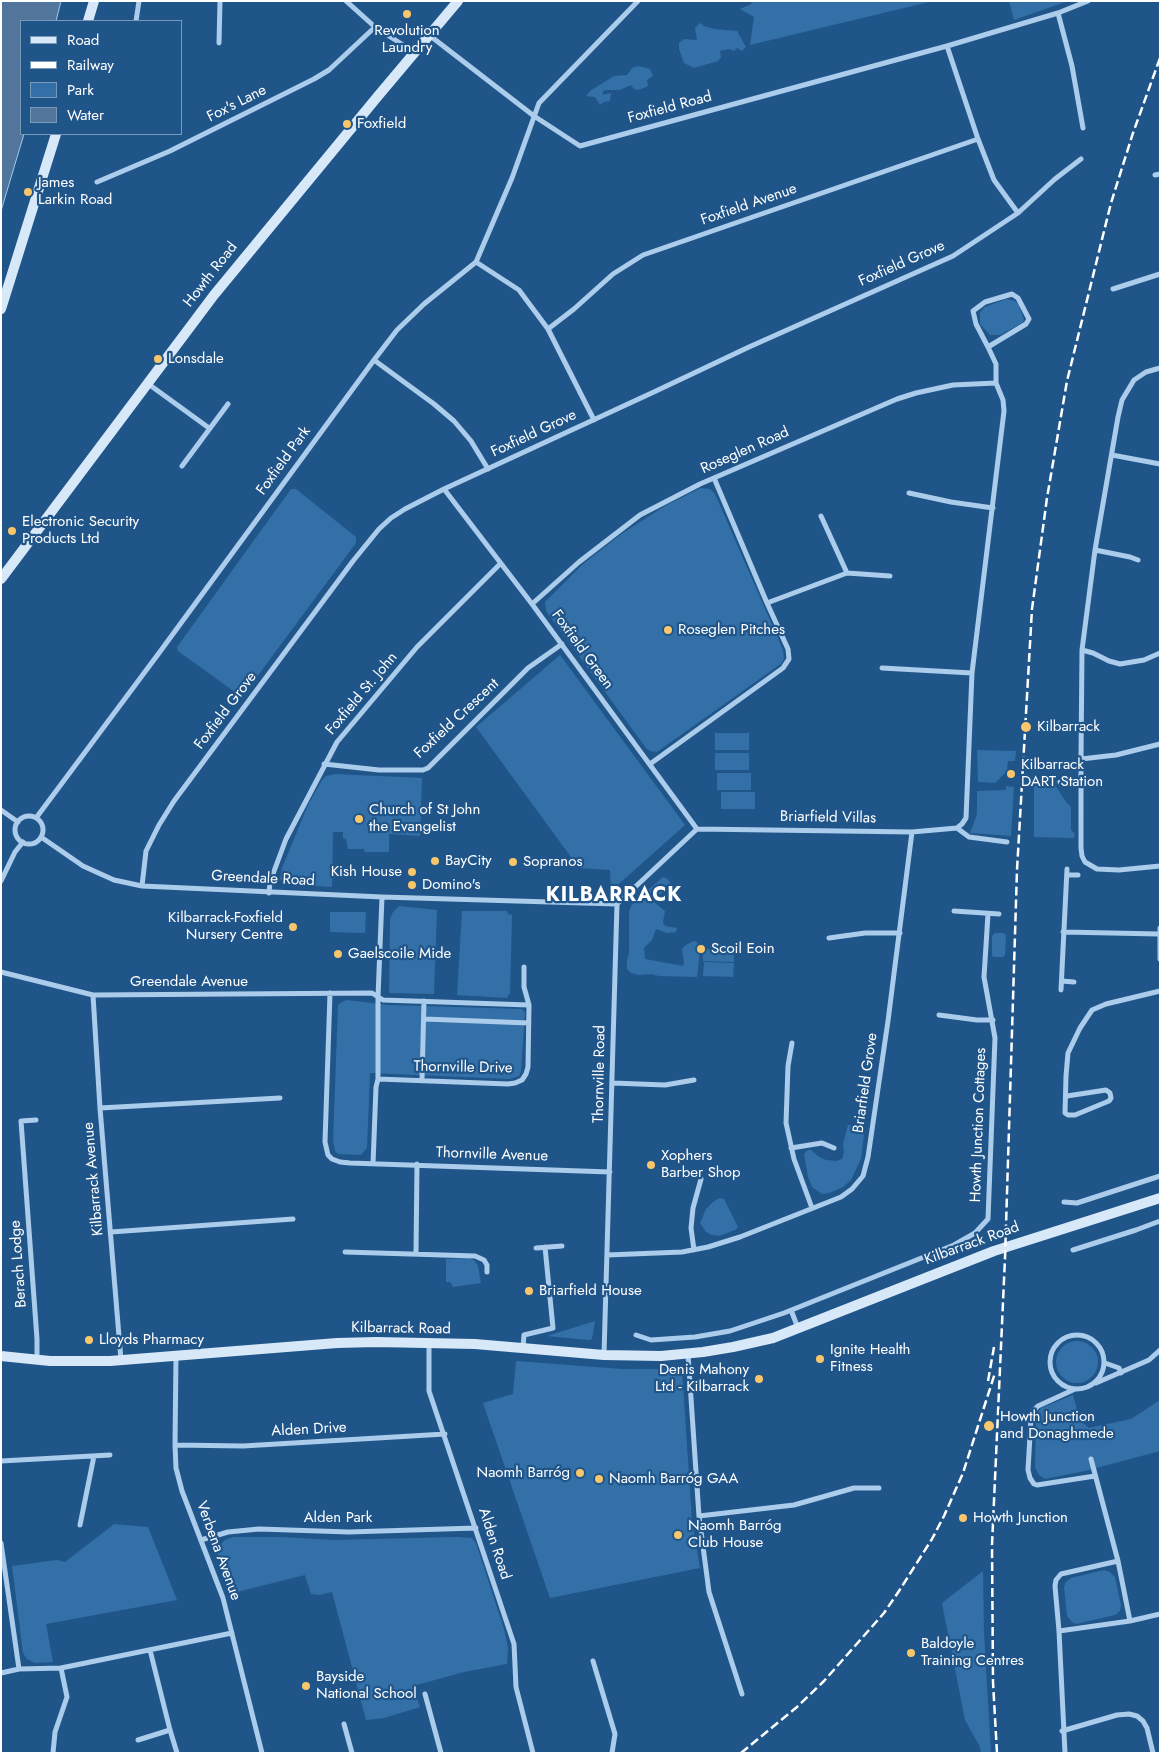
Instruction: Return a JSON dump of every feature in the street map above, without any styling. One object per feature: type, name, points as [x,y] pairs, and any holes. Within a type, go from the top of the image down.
[{"type":"main road","points":[[88,20],[94,1]]},
{"type":"main road","name":"Howth Road","points":[[1,579],[219,288],[458,1]]},
{"type":"main road","points":[[1,309],[56,135]]},
{"type":"main road","name":"Kilbarrack Road","points":[[1,1356],[79,1362],[337,1343],[376,1342],[475,1344],[604,1355],[661,1356],[688,1354],[773,1338],[994,1251],[1160,1198]]},
{"type":"street","points":[[136,20],[140,1]]},
{"type":"street","points":[[219,43],[220,1]]},
{"type":"street","points":[[346,1],[375,27],[414,52]]},
{"type":"street","name":"Foxfield Park","points":[[36,818],[397,330],[424,304],[476,262],[512,178],[539,103],[638,1]]},
{"type":"street","name":"Foxfield Road","points":[[428,35],[534,116],[580,146],[947,46],[1058,13],[1088,1]]},
{"type":"street","points":[[1058,13],[1072,66],[1083,128]]},
{"type":"street","name":"Fox's Lane","points":[[96,182],[170,151],[314,79],[329,70],[375,27]]},
{"type":"street","points":[[947,46],[978,139],[994,180],[1018,213]]},
{"type":"street","name":"Foxfield Avenue","points":[[548,329],[574,309],[613,274],[643,255],[978,139]]},
{"type":"street","name":"Foxfield Grove","points":[[142,886],[146,851],[158,825],[379,528],[405,509],[444,489],[811,318],[953,256],[1018,213],[1055,179],[1081,159]]},
{"type":"street","points":[[476,262],[518,290],[548,329],[594,420]]},
{"type":"street","points":[[1113,289],[1160,274]]},
{"type":"street","points":[[988,347],[1026,324],[1029,319],[1018,298],[1012,294],[985,302],[973,311],[976,324],[996,364],[996,383],[1003,400],[1004,411],[972,673],[966,818],[957,828],[969,837],[1007,842]]},
{"type":"street","points":[[374,360],[434,404],[454,422],[471,441],[488,469]]},
{"type":"street","points":[[1160,368],[1146,372],[1134,380],[1122,400],[1118,417],[1082,650],[1081,759],[1081,848],[1085,862],[1096,869],[1160,866]]},
{"type":"street","points":[[147,383],[209,428]]},
{"type":"street","name":"Roseglen Road","points":[[532,604],[579,562],[640,515],[665,501],[714,478],[906,396],[953,385],[996,383]]},
{"type":"street","points":[[182,466],[228,404]]},
{"type":"street","points":[[1112,455],[1160,464]]},
{"type":"street","points":[[650,764],[783,668],[789,659],[788,649],[766,604],[714,478]]},
{"type":"street","name":"Foxfield Green","points":[[444,489],[562,644],[698,829]]},
{"type":"street","points":[[909,493],[993,508]]},
{"type":"street","points":[[821,516],[847,573]]},
{"type":"street","points":[[1096,550],[1138,560]]},
{"type":"street","name":"Foxfield St. John","points":[[269,893],[270,882],[286,839],[336,742],[417,647],[500,564]]},
{"type":"street","points":[[766,604],[847,573],[890,576]]},
{"type":"street","name":"Foxfield Crescent","points":[[324,764],[379,770],[423,770],[428,768],[528,668],[562,644]]},
{"type":"street","points":[[1082,650],[1120,664],[1144,660],[1160,653]]},
{"type":"street","points":[[882,668],[972,673]]},
{"type":"street","points":[[1081,759],[1116,755],[1160,744]]},
{"type":"street","points":[[1060,782],[1065,780],[1081,780]]},
{"type":"street","points":[[1,810],[18,822]]},
{"type":"street","points":[[26,816],[36,818],[43,827],[41,837],[32,843],[23,842],[18,838],[16,832],[18,822],[26,816]]},
{"type":"street","name":"Briarfield Villas","points":[[698,829],[912,832],[957,828]]},
{"type":"street","points":[[617,904],[698,829]]},
{"type":"street","name":"Briarfield Grove","points":[[607,1255],[694,1250],[740,1236],[841,1197],[852,1189],[863,1176],[868,1157],[900,933],[912,832]]},
{"type":"street","name":"Greendale Road","points":[[41,837],[83,866],[114,880],[142,886],[269,893],[617,904]]},
{"type":"street","points":[[1,881],[15,852],[23,842]]},
{"type":"street","points":[[1062,990],[1067,872],[1078,875]]},
{"type":"street","points":[[373,1164],[376,1087],[378,1079],[378,997],[382,897]]},
{"type":"street","name":"Thornville Road","points":[[604,1355],[617,904]]},
{"type":"street","points":[[954,911],[999,914]]},
{"type":"street","points":[[939,1015],[993,1020],[984,977],[988,914]]},
{"type":"street","points":[[1063,932],[1159,931],[1160,959]]},
{"type":"street","points":[[829,938],[865,933],[900,933]]},
{"type":"street","name":"Thornville Drive","points":[[378,1079],[508,1084],[522,1080],[528,1067],[529,1022],[529,1004],[524,987],[524,967]]},
{"type":"street","name":"Greendale Avenue","points":[[1,972],[93,996],[372,993],[384,1000],[529,1004]]},
{"type":"street","points":[[1062,981],[1074,982]]},
{"type":"street","points":[[1066,1096],[1106,1090],[1110,1093],[1111,1098],[1109,1102],[1088,1110],[1068,1115],[1065,1113],[1068,1053],[1080,1028],[1092,1010],[1106,1004],[1160,991]]},
{"type":"street","name":"Thornville Avenue","points":[[330,994],[326,1150],[332,1159],[340,1162],[373,1164],[610,1172]]},
{"type":"street","name":"Kilbarrack Avenue","points":[[93,996],[100,1108],[121,1360]]},
{"type":"street","points":[[422,1080],[424,1001]]},
{"type":"street","points":[[424,1018],[529,1022]]},
{"type":"street","name":"Howth Junction Cottages","points":[[954,1245],[975,1233],[988,1219],[995,1038],[993,1020]]},
{"type":"street","points":[[792,1043],[788,1066],[786,1123],[790,1148],[812,1208]]},
{"type":"street","points":[[613,1083],[665,1084],[694,1080]]},
{"type":"street","points":[[100,1108],[280,1098]]},
{"type":"street","name":"Berach Lodge","points":[[36,1120],[21,1121],[37,1360]]},
{"type":"street","points":[[790,1148],[822,1144],[834,1148]]},
{"type":"street","points":[[416,1253],[417,1164]]},
{"type":"street","points":[[1064,1202],[1077,1203],[1160,1176]]},
{"type":"street","points":[[694,1250],[693,1208],[701,1179]]},
{"type":"street","points":[[111,1232],[293,1219]]},
{"type":"street","points":[[1073,1250],[1160,1221]]},
{"type":"street","name":"Kilbarrack Road","points":[[636,1335],[651,1340],[695,1337],[730,1331],[791,1310],[954,1245]]},
{"type":"street","points":[[536,1248],[562,1246]]},
{"type":"street","points":[[523,1347],[524,1334],[553,1328],[544,1248]]},
{"type":"street","points":[[346,1252],[475,1256],[484,1260],[488,1272]]},
{"type":"street","points":[[791,1310],[798,1328]]},
{"type":"street","points":[[1073,1390],[1064,1387],[1057,1381],[1049,1365],[1050,1356],[1054,1348],[1059,1341],[1067,1336],[1085,1336],[1100,1346],[1104,1354],[1105,1363],[1103,1372],[1092,1385]]},
{"type":"street","name":"Alden Road","points":[[429,1344],[430,1391],[434,1409],[514,1644],[516,1687],[533,1753]]},
{"type":"street","points":[[1095,1476],[1034,1484],[1028,1470],[1028,1457],[1031,1418],[1034,1410],[1038,1406],[1073,1390],[1083,1389],[1149,1360],[1160,1350]]},
{"type":"street","points":[[688,1354],[699,1516],[709,1592],[742,1694]]},
{"type":"street","name":"Verbena Avenue","points":[[176,1355],[176,1468],[182,1491],[223,1598],[262,1753]]},
{"type":"street","points":[[1105,1363],[1119,1368],[1122,1372]]},
{"type":"street","name":"Alden Drive","points":[[175,1445],[243,1446],[444,1434]]},
{"type":"street","points":[[1,1462],[110,1455]]},
{"type":"street","points":[[80,1525],[94,1456]]},
{"type":"street","points":[[1091,1459],[1118,1561],[1130,1620]]},
{"type":"street","points":[[699,1516],[794,1505],[854,1488],[879,1488]]},
{"type":"street","name":"Alden Park","points":[[201,1540],[228,1532],[259,1530],[349,1532],[476,1528]]},
{"type":"street","points":[[1,1543],[19,1669]]},
{"type":"street","points":[[1065,1753],[1062,1731],[1056,1580],[1061,1574],[1118,1561]]},
{"type":"street","points":[[1059,1631],[1160,1614]]},
{"type":"street","points":[[1,1673],[19,1669],[61,1668],[232,1633]]},
{"type":"street","points":[[150,1650],[177,1753]]},
{"type":"street","points":[[593,1661],[615,1734],[612,1753]]},
{"type":"street","points":[[52,1753],[55,1732],[68,1697],[61,1668]]},
{"type":"street","points":[[426,1694],[442,1753]]},
{"type":"street","points":[[1062,1731],[1117,1715],[1137,1716],[1143,1721],[1153,1753]]},
{"type":"street","points":[[344,1724],[352,1753]]},
{"type":"street","points":[[138,1740],[170,1730]]},
{"type":"green space","points":[[752,1],[933,1],[750,45],[754,17],[740,9],[751,4]]},
{"type":"green space","points":[[1009,1],[1068,1],[1014,20]]},
{"type":"green space","points":[[700,23],[714,29],[737,31],[746,47],[742,51],[737,48],[734,51],[729,49],[720,51],[721,57],[718,61],[694,68],[684,63],[679,43],[684,39],[697,40],[695,28]]},
{"type":"green space","points":[[638,66],[650,69],[653,76],[647,80],[648,86],[639,90],[634,89],[631,85],[620,90],[604,90],[602,95],[611,93],[610,101],[600,105],[595,97],[586,96],[590,91],[614,76],[627,75],[632,68]]},
{"type":"green space","points":[[1006,299],[1015,301],[1019,305],[1024,320],[1000,335],[990,335],[980,324],[980,312],[985,307]]},
{"type":"green space","name":"Roseglen Pitches","points":[[701,488],[710,489],[715,494],[783,650],[784,658],[782,663],[657,752],[650,751],[546,611],[545,602],[583,564],[620,535],[665,506]]},
{"type":"green space","points":[[291,489],[296,489],[356,537],[356,543],[245,693],[239,695],[178,651],[177,647]]},
{"type":"green space","points":[[560,655],[685,825],[611,891],[610,870],[579,868],[476,727]]},
{"type":"green space","points":[[715,733],[749,733],[749,750],[715,750]]},
{"type":"green space","points":[[977,750],[1016,751],[1015,761],[1008,761],[1007,771],[995,783],[978,782]]},
{"type":"green space","points":[[715,753],[749,753],[749,770],[715,770]]},
{"type":"green space","points":[[717,773],[751,773],[751,790],[717,790]]},
{"type":"green space","points":[[336,774],[422,778],[420,836],[389,834],[389,852],[365,852],[364,849],[348,849],[346,839],[343,838],[343,832],[333,832],[332,887],[284,884],[280,879],[282,868],[308,805],[322,780],[326,776]]},
{"type":"green space","points":[[1055,785],[1071,807],[1071,830],[1075,834],[1074,838],[1034,837],[1034,786]]},
{"type":"green space","points":[[1006,786],[1014,787],[1011,836],[970,833],[977,814],[977,791],[1006,790]]},
{"type":"green space","points":[[721,792],[755,792],[755,809],[721,809]]},
{"type":"green space","points":[[663,877],[668,879],[671,889],[664,891],[654,899],[655,903],[665,911],[663,922],[665,926],[677,928],[676,932],[667,933],[656,929],[652,940],[644,948],[645,959],[683,966],[682,949],[694,941],[697,942],[700,951],[697,977],[639,975],[631,973],[627,969],[629,912],[632,904]]},
{"type":"green space","points":[[399,906],[437,910],[434,994],[389,993],[390,919],[393,912]]},
{"type":"green space","points":[[462,911],[507,911],[508,914],[512,915],[510,993],[507,998],[457,995]]},
{"type":"green space","points":[[330,912],[366,912],[365,933],[330,932]]},
{"type":"green space","points":[[995,933],[1004,933],[1006,936],[1005,955],[1003,957],[993,957],[992,955],[992,936]]},
{"type":"green space","points":[[703,949],[734,949],[734,962],[703,961]]},
{"type":"green space","points":[[704,962],[734,963],[733,977],[703,976]]},
{"type":"green space","points":[[347,1000],[388,1005],[522,1009],[525,1012],[521,1072],[519,1076],[510,1079],[370,1073],[367,1148],[361,1155],[338,1154],[335,1151],[333,1141],[338,1005]]},
{"type":"green space","points":[[848,1125],[865,1126],[861,1159],[851,1180],[843,1187],[822,1194],[812,1187],[808,1177],[804,1154],[811,1150],[826,1160],[837,1161],[842,1159],[844,1152],[843,1144]]},
{"type":"green space","points":[[720,1198],[724,1199],[738,1227],[719,1236],[706,1232],[700,1223],[706,1209]]},
{"type":"green space","points":[[469,1258],[474,1260],[478,1266],[481,1283],[453,1287],[450,1282],[446,1282],[446,1259]]},
{"type":"green space","points":[[595,1321],[592,1339],[589,1340],[547,1336]]},
{"type":"green space","points":[[1081,1341],[1089,1344],[1095,1350],[1098,1362],[1095,1374],[1089,1380],[1073,1383],[1065,1380],[1059,1374],[1056,1358],[1059,1350],[1065,1344]]},
{"type":"green space","name":"Naomh Barróg GAA","points":[[516,1361],[622,1369],[682,1369],[692,1521],[700,1568],[550,1598],[483,1403],[513,1394]]},
{"type":"green space","points":[[1073,1395],[1080,1420],[1089,1428],[1131,1419],[1160,1400],[1160,1451],[1085,1471],[1045,1479],[1039,1475],[1035,1467],[1036,1419],[1038,1412],[1041,1408]]},
{"type":"green space","points":[[113,1524],[148,1527],[177,1600],[46,1624],[53,1662],[35,1663],[27,1659],[23,1653],[12,1566],[57,1560],[65,1562]]},
{"type":"green space","points":[[233,1537],[334,1540],[472,1538],[476,1543],[504,1629],[508,1648],[507,1664],[464,1672],[413,1686],[420,1707],[384,1718],[366,1720],[332,1592],[319,1595],[311,1594],[305,1575],[229,1594],[217,1553],[220,1545],[225,1540]]},
{"type":"green space","points":[[1104,1570],[1110,1572],[1115,1577],[1121,1605],[1120,1611],[1115,1615],[1076,1624],[1072,1622],[1067,1616],[1064,1587],[1066,1582],[1071,1578]]},
{"type":"green space","points":[[983,1571],[984,1633],[991,1753],[981,1753],[980,1747],[965,1720],[942,1603]]},
{"type":"water","points":[[1,1],[61,1],[56,20],[20,20],[20,135],[24,135],[1,211]]},
{"type":"railway","points":[[997,1753],[993,1682],[992,1545],[1005,1258],[1017,870],[1032,609],[1047,498],[1067,381],[1111,203],[1133,133],[1160,58]]},
{"type":"railway","points":[[988,1381],[994,1347]]},
{"type":"railway","points":[[741,1753],[797,1707],[824,1681],[884,1613],[899,1591],[932,1539],[963,1473],[995,1373]]},
{"type":"place","name":"Revolution Laundry","points":[[407,14]]},
{"type":"place","name":"Foxfield","points":[[347,124]]},
{"type":"place","name":"James Larkin Road","points":[[28,192]]},
{"type":"place","name":"Lonsdale","points":[[158,359]]},
{"type":"place","name":"Electronic Security Products Ltd","points":[[12,531]]},
{"type":"place","name":"Roseglen Pitches","points":[[668,630]]},
{"type":"place","name":"Kilbarrack","points":[[1026,727]]},
{"type":"place","name":"Kilbarrack DART Station","points":[[1011,774]]},
{"type":"place","name":"Church of St John the Evangelist","points":[[359,819]]},
{"type":"place","name":"BayCity","points":[[435,861]]},
{"type":"place","name":"Sopranos","points":[[513,862]]},
{"type":"place","name":"Kish House","points":[[412,872]]},
{"type":"place","name":"Domino's","points":[[412,885]]},
{"type":"place","name":"Kilbarrack-Foxfield Nursery Centre","points":[[293,927]]},
{"type":"place","name":"Scoil Eoin","points":[[701,949]]},
{"type":"place","name":"Gaelscoile Mide","points":[[338,954]]},
{"type":"place","name":"Xophers Barber Shop","points":[[651,1165]]},
{"type":"place","name":"Briarfield House","points":[[529,1291]]},
{"type":"place","name":"Lloyds Pharmacy","points":[[89,1340]]},
{"type":"place","name":"Ignite Health Fitness","points":[[820,1359]]},
{"type":"place","name":"Denis Mahony Ltd - Kilbarrack","points":[[759,1379]]},
{"type":"place","name":"Howth Junction and Donaghmede","points":[[989,1426]]},
{"type":"place","name":"Naomh Barróg","points":[[580,1473]]},
{"type":"place","name":"Naomh Barróg GAA","points":[[599,1479]]},
{"type":"place","name":"Howth Junction","points":[[963,1518]]},
{"type":"place","name":"Naomh Barróg Club House","points":[[678,1535]]},
{"type":"place","name":"Baldoyle Training Centres","points":[[911,1653]]},
{"type":"place","name":"Bayside National School","points":[[306,1686]]},
{"type":"district","name":"KILBARRACK","points":[[614,896]]}]
